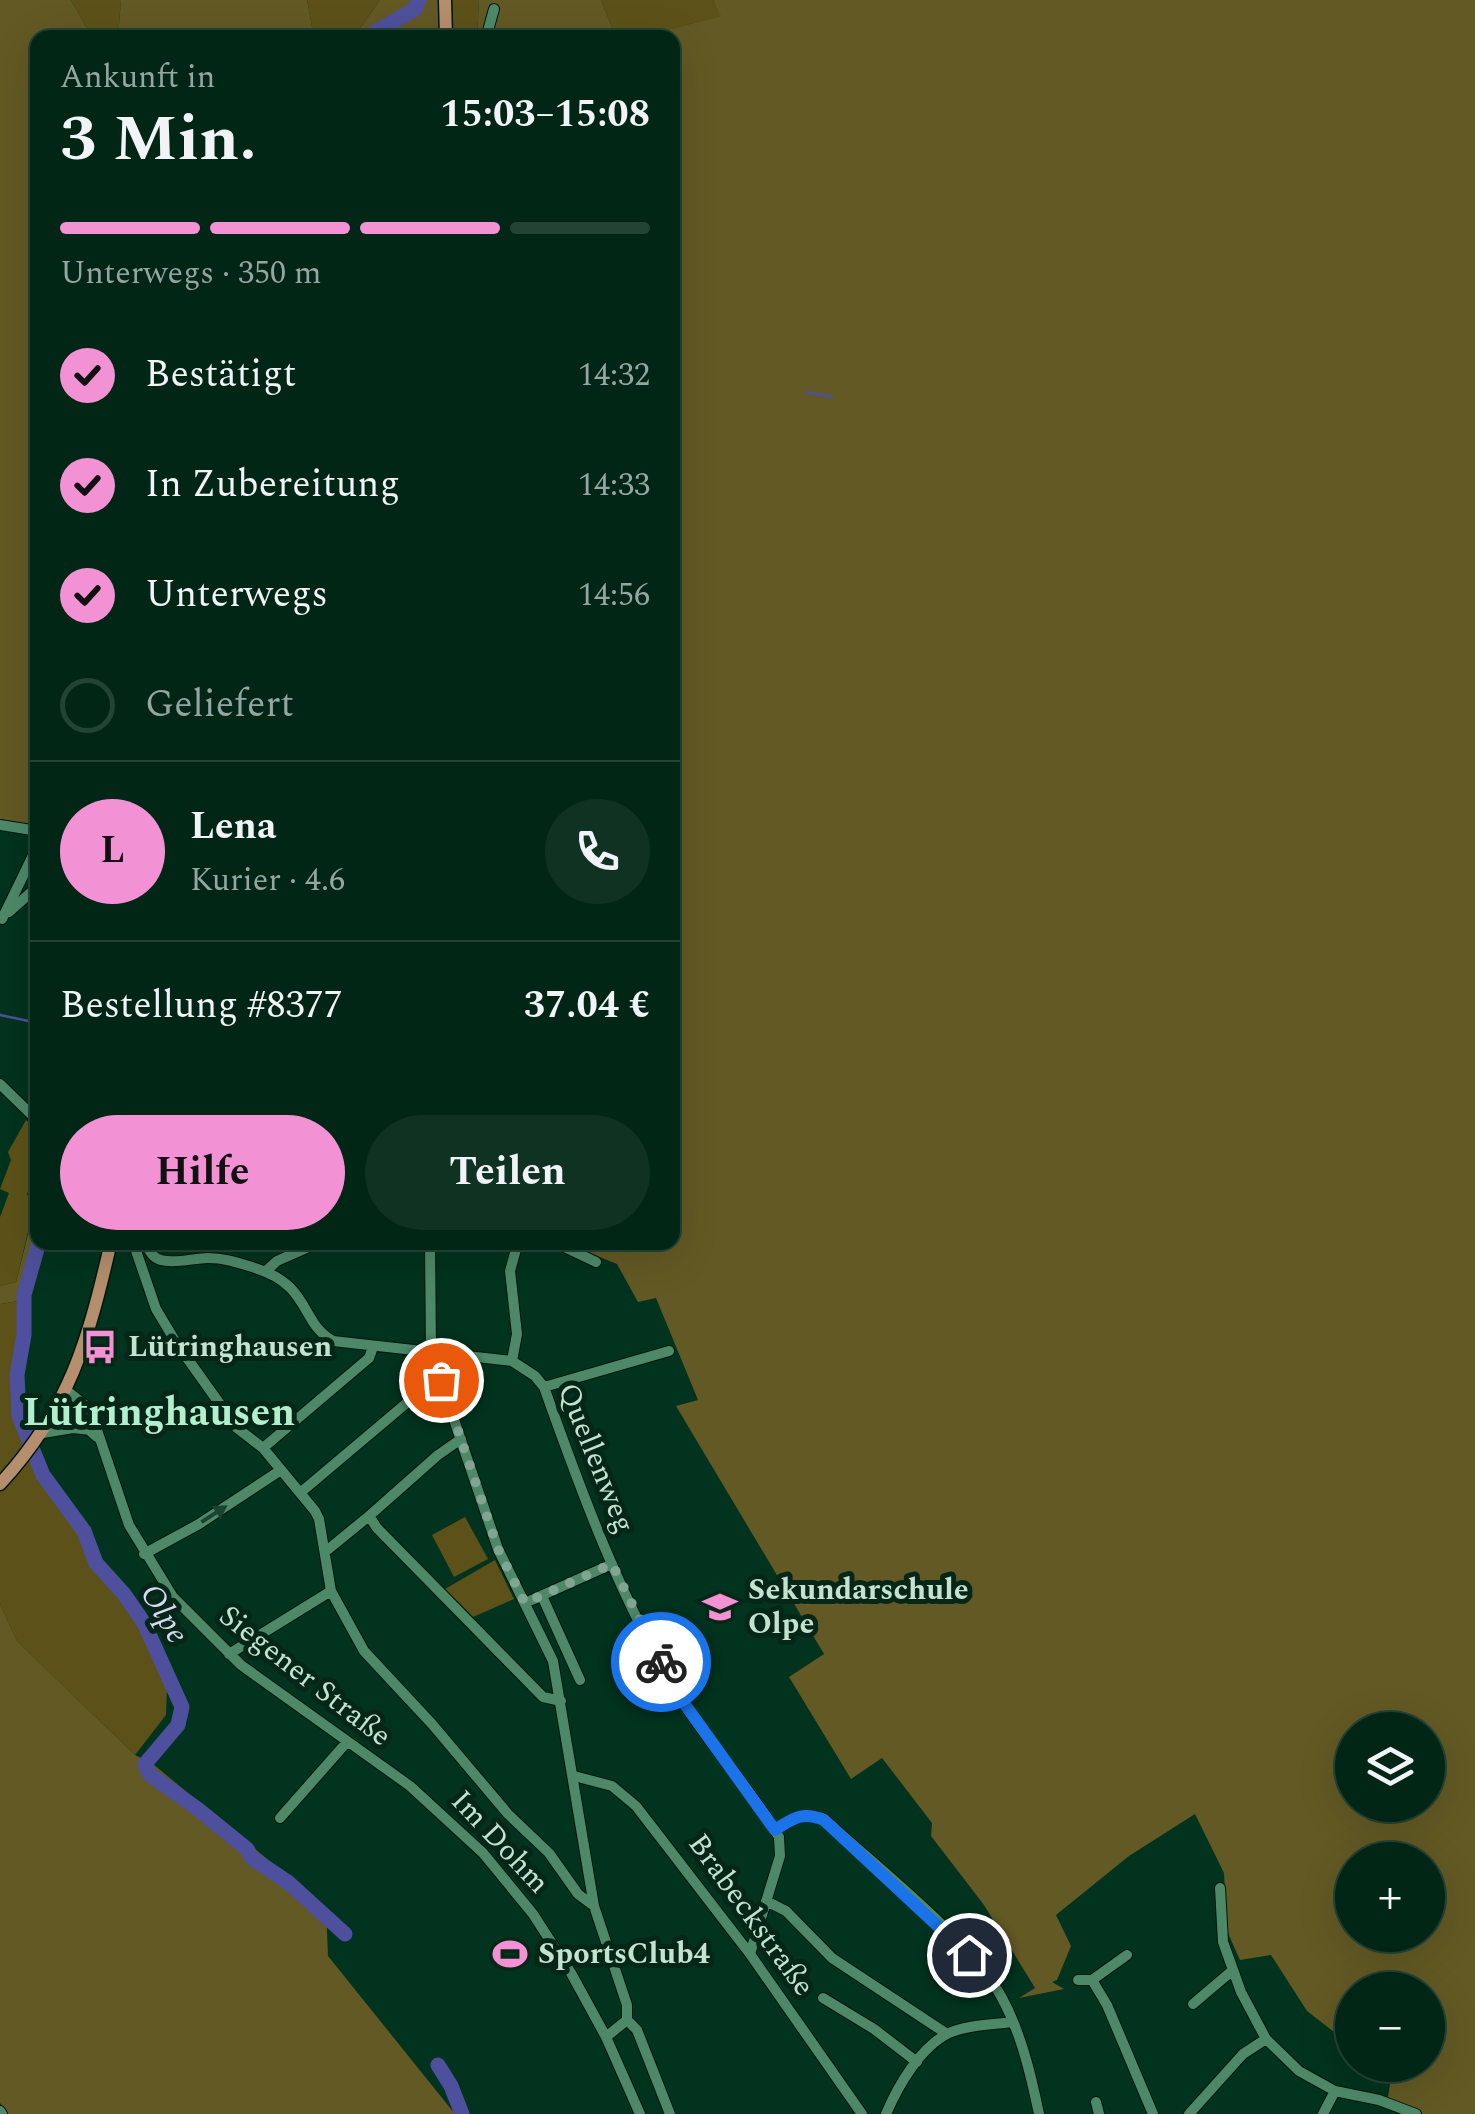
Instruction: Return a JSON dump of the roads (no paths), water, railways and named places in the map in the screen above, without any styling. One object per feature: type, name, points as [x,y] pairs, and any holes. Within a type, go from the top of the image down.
[{"type":"main road","points":[[445,0],[446,30]]},
{"type":"main road","points":[[0,1484],[42,1433],[67,1391],[87,1339],[109,1250]]},
{"type":"street","points":[[488,30],[494,9]]},
{"type":"street","points":[[0,825],[30,830]]},
{"type":"street","points":[[1,920],[30,861]]},
{"type":"street","points":[[1,920],[30,893]]},
{"type":"street","points":[[2,1090],[30,1114]]},
{"type":"street","points":[[135,1250],[156,1308],[177,1344],[237,1428],[282,1470],[319,1519],[330,1592],[364,1651],[498,1803],[549,1853],[578,1894],[594,1906]]},
{"type":"street","points":[[149,1250],[161,1260],[222,1258],[286,1281],[324,1336],[333,1341],[512,1361],[517,1324],[510,1271],[516,1250]]},
{"type":"street","points":[[266,1272],[277,1261],[302,1250]]},
{"type":"street","points":[[430,1250],[431,1352],[498,1549],[553,1661],[594,1906],[625,1993],[627,2020],[637,2030],[670,2114]]},
{"type":"street","points":[[571,1250],[596,1262]]},
{"type":"street","points":[[262,1448],[369,1358],[373,1348]]},
{"type":"street","points":[[544,1387],[669,1351]]},
{"type":"street","name":"Quellenweg","points":[[512,1361],[544,1387],[612,1564],[681,1699],[775,1830]]},
{"type":"street","points":[[300,1493],[428,1385],[441,1380]]},
{"type":"street","name":"Siegener Straße","points":[[67,1391],[90,1408],[94,1434],[118,1500],[144,1554],[173,1597],[229,1654],[410,1786]]},
{"type":"street","points":[[60,1404],[94,1434]]},
{"type":"street","points":[[42,1433],[73,1428],[94,1434]]},
{"type":"street","points":[[325,1552],[438,1455],[461,1440]]},
{"type":"street","points":[[144,1554],[282,1470]]},
{"type":"street","points":[[369,1516],[543,1698],[561,1701]]},
{"type":"street","points":[[525,1603],[612,1564]]},
{"type":"street","points":[[229,1654],[330,1592]]},
{"type":"street","points":[[542,1596],[580,1680]]},
{"type":"street","points":[[280,1818],[347,1742]]},
{"type":"street","name":"Brabeckstraße","points":[[574,1776],[612,1786],[636,1806],[750,1954],[862,2114]]},
{"type":"street","name":"Im Dohm","points":[[410,1786],[483,1853],[548,1936],[606,2038],[640,2114]]},
{"type":"street","points":[[750,1954],[780,1856],[775,1830],[796,1816],[810,1814],[824,1820],[969,1955],[1000,1995],[1026,2062],[1035,2113]]},
{"type":"street","points":[[1220,1888],[1223,1942],[1232,1970],[1266,2040],[1299,2072],[1335,2091],[1379,2100],[1416,2114]]},
{"type":"street","points":[[766,1901],[786,1911],[832,1958],[947,2034]]},
{"type":"street","points":[[1078,1980],[1092,1980],[1127,1955]]},
{"type":"street","points":[[1193,2004],[1232,1970]]},
{"type":"street","points":[[1092,1980],[1107,2004],[1153,2114]]},
{"type":"street","points":[[823,1998],[874,2028],[917,2062]]},
{"type":"street","points":[[606,2038],[627,2020]]},
{"type":"street","points":[[886,2114],[917,2062],[947,2034],[1011,2022]]},
{"type":"street","points":[[1189,2114],[1243,2054],[1266,2040]]},
{"type":"street","points":[[1323,2114],[1335,2091]]},
{"type":"waterway","name":"Olpe","points":[[379,30],[415,9],[419,0]]},
{"type":"waterway","points":[[806,392],[832,397]]},
{"type":"waterway","points":[[0,1015],[30,1021]]},
{"type":"waterway","name":"Olpe","points":[[37,1250],[24,1295],[24,1335],[17,1375],[19,1416],[43,1475],[84,1531],[96,1563],[144,1623],[182,1707],[178,1725],[145,1764],[149,1774],[247,1849],[252,1858],[289,1883],[345,1934]]},
{"type":"waterway","name":"Olpe","points":[[438,2065],[462,2114]]},
{"type":"place","name":"Lütringhausen","points":[[100,1347]]},
{"type":"place","name":"Sekundarschule Olpe","points":[[720,1607]]},
{"type":"place","name":"SportsClub4","points":[[510,1954]]},
{"type":"district","name":"Lütringhausen","points":[[159,1413]]}]
